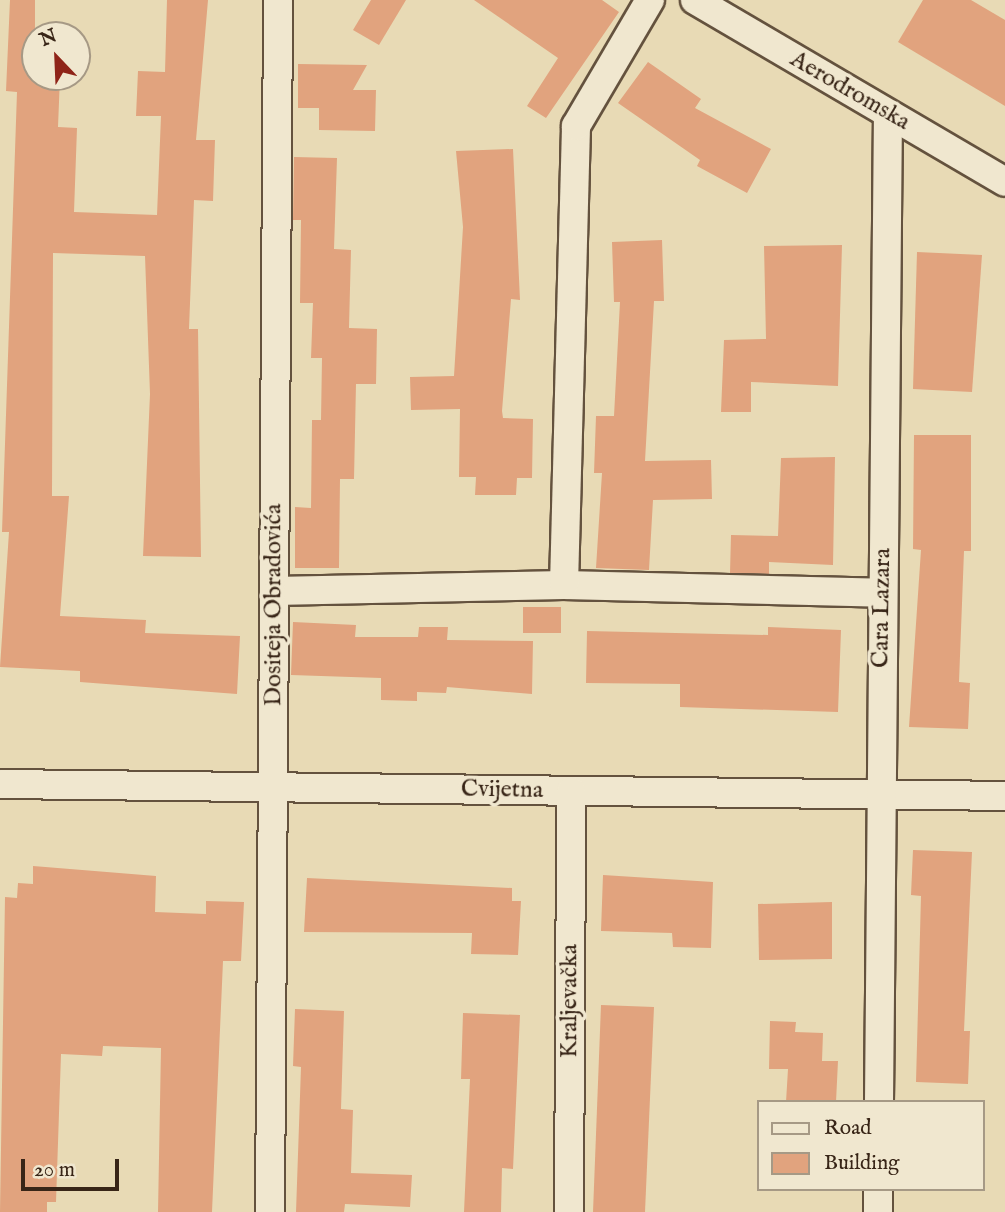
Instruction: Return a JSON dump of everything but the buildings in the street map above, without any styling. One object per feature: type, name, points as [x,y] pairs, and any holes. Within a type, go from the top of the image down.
[{"type":"street","name":"Dositeja Obradovića","points":[[270,1212],[278,0]]},
{"type":"street","points":[[564,585],[576,125],[650,0]]},
{"type":"street","name":"Aerodromska","points":[[695,0],[1005,182]]},
{"type":"street","name":"Cara Lazara","points":[[879,1100],[888,114]]},
{"type":"street","points":[[274,591],[564,585],[882,593]]},
{"type":"street","name":"Cvijetna","points":[[0,784],[1005,796]]},
{"type":"street","name":"Kraljevačka","points":[[569,1212],[571,791]]},
{"type":"street","points":[[878,1191],[878,1212]]}]
